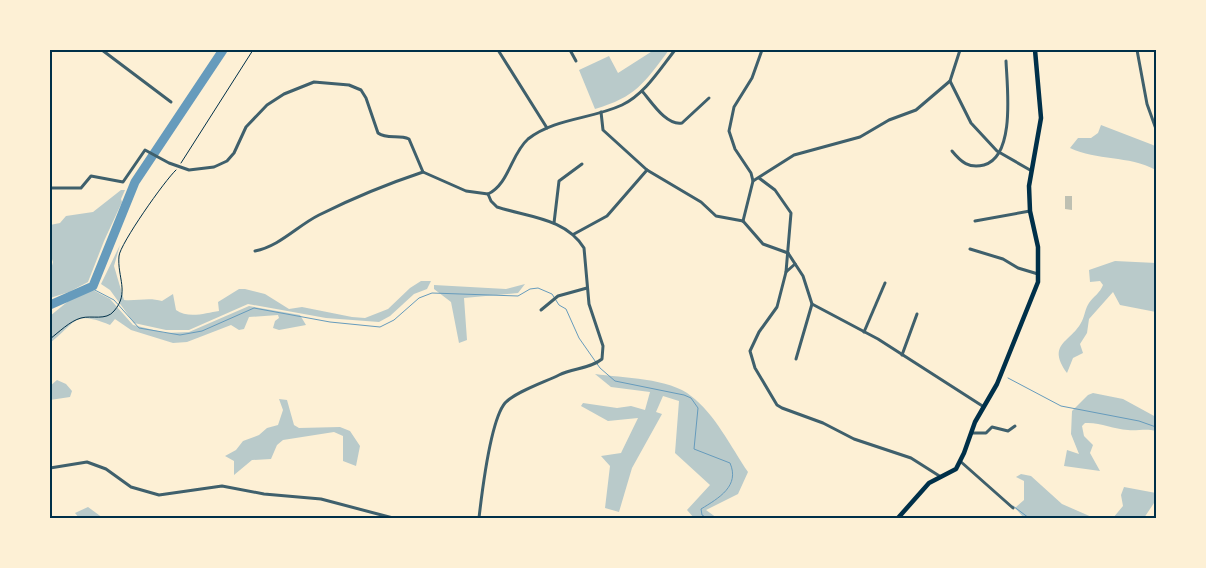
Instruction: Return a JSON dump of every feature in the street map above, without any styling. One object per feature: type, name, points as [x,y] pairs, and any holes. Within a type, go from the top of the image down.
[{"type":"main road","points":[[898,518],[929,482],[956,469],[971,433],[997,384],[1033,294],[1039,274],[1038,247],[1030,211],[1030,170],[1041,118],[1035,50]]},
{"type":"street","points":[[102,50],[171,102]]},
{"type":"street","points":[[498,50],[547,128]]},
{"type":"street","points":[[570,50],[576,62]]},
{"type":"street","points":[[50,188],[81,188],[91,176],[123,182],[139,156],[145,150],[169,163],[189,170],[206,169],[227,161],[234,153],[246,127],[256,114],[284,94],[314,82],[349,85],[361,90],[366,98],[378,133],[384,136],[402,136],[409,139],[424,172],[455,187],[478,195],[488,194],[500,184],[525,142],[547,128],[622,105],[642,90],[675,50]]},
{"type":"street","points":[[743,221],[753,181],[750,172],[735,149],[729,131],[734,107],[752,78],[762,50]]},
{"type":"street","points":[[753,181],[775,165],[794,155],[851,140],[889,120],[912,112],[950,81],[960,50]]},
{"type":"street","points":[[1137,50],[1147,104],[1156,129]]},
{"type":"street","points":[[952,150],[962,162],[975,167],[989,163],[999,153],[1008,128],[1006,61]]},
{"type":"street","points":[[950,81],[971,123],[999,153],[1030,170]]},
{"type":"street","points":[[642,90],[668,120],[677,124],[684,121],[709,98]]},
{"type":"street","points":[[601,112],[603,130],[647,170],[701,202],[716,216],[743,221],[763,244],[788,254],[805,281],[812,304],[796,359]]},
{"type":"street","points":[[554,223],[559,181],[582,164]]},
{"type":"street","points":[[574,234],[581,228],[607,216],[647,170]]},
{"type":"street","points":[[255,251],[265,249],[288,237],[318,216],[381,186],[424,172]]},
{"type":"street","points":[[759,178],[775,190],[791,214],[786,272],[777,308],[755,338],[750,351],[755,368],[777,405],[854,439],[911,458],[941,477]]},
{"type":"street","points":[[479,518],[483,483],[498,418],[505,403],[529,388],[566,372],[594,365],[600,361],[603,346],[591,312],[584,248],[574,234],[554,223],[497,207],[491,201],[488,194]]},
{"type":"street","points":[[975,221],[1030,211]]},
{"type":"street","points":[[970,249],[1003,259],[1018,268],[1039,274]]},
{"type":"street","points":[[786,272],[795,264]]},
{"type":"street","points":[[864,332],[885,283]]},
{"type":"street","points":[[541,310],[558,296],[587,288]]},
{"type":"street","points":[[812,304],[864,332],[984,407]]},
{"type":"street","points":[[902,355],[917,314]]},
{"type":"street","points":[[971,433],[986,434],[992,426],[1008,431],[1016,426]]},
{"type":"street","points":[[960,461],[1013,508]]},
{"type":"street","points":[[50,468],[87,462],[106,469],[131,487],[159,495],[222,486],[264,494],[321,498],[394,518]]},
{"type":"path","points":[[50,340],[75,321],[82,318],[102,317],[114,312],[121,301],[123,290],[120,253],[159,188],[178,167],[253,50]]},
{"type":"shaded area","points":[[654,50],[669,50],[653,71],[630,94],[595,109],[579,70],[609,56],[618,73]]},
{"type":"shaded area","points":[[1101,125],[1156,147],[1156,170],[1135,162],[1091,155],[1070,148],[1078,138],[1091,138],[1098,133]]},
{"type":"shaded area","points":[[121,190],[125,190],[121,199],[122,202],[88,282],[69,292],[50,298],[50,273],[53,262],[50,253],[50,225],[60,223],[66,216],[93,212]]},
{"type":"shaded area","points":[[120,245],[114,266],[124,300],[153,299],[162,301],[173,294],[176,310],[186,314],[197,315],[219,311],[218,302],[239,289],[245,289],[265,294],[289,309],[302,307],[365,318],[388,309],[410,288],[421,281],[431,281],[427,289],[414,294],[390,316],[379,322],[326,318],[248,304],[189,330],[166,330],[134,323],[110,290],[101,284]]},
{"type":"shaded area","points":[[1115,261],[1156,263],[1156,312],[1120,305],[1113,292],[1089,319],[1087,333],[1080,344],[1083,353],[1073,358],[1067,373],[1059,355],[1062,344],[1082,321],[1089,303],[1103,285],[1100,281],[1090,282],[1089,270]]},
{"type":"shaded area","points":[[525,284],[518,293],[464,298],[467,340],[459,343],[451,302],[434,289],[434,285],[506,289]]},
{"type":"shaded area","points":[[89,288],[110,299],[133,325],[166,333],[189,332],[249,306],[300,315],[306,325],[279,330],[273,328],[275,321],[279,318],[278,315],[249,317],[244,329],[239,330],[231,325],[187,342],[173,343],[131,330],[115,319],[110,325],[82,319],[71,324],[50,343],[50,316],[72,298],[73,294]]},
{"type":"shaded area","points":[[595,374],[659,382],[671,386],[691,396],[708,412],[748,472],[738,494],[706,510],[717,518],[694,518],[687,510],[710,485],[675,453],[679,401],[663,396],[656,412],[662,414],[632,468],[619,512],[605,508],[610,466],[601,456],[621,453],[638,418],[608,421],[581,406],[583,403],[617,408],[631,406],[645,410],[650,392],[611,387]]},
{"type":"shaded area","points":[[57,380],[66,384],[72,391],[70,397],[50,400],[50,386]]},
{"type":"shaded area","points":[[1093,393],[1123,399],[1156,417],[1156,431],[1128,430],[1085,423],[1082,426],[1084,436],[1093,445],[1090,453],[1100,471],[1064,466],[1067,450],[1079,454],[1071,434],[1072,411],[1088,395]]},
{"type":"shaded area","points":[[279,399],[287,400],[294,425],[299,428],[340,427],[350,431],[360,446],[356,466],[343,461],[343,436],[334,432],[283,440],[277,445],[271,459],[252,460],[234,475],[234,461],[225,456],[236,450],[243,441],[259,435],[267,428],[278,425],[283,410]]},
{"type":"shaded area","points":[[1021,474],[1031,476],[1062,504],[1094,518],[1024,518],[1015,508],[1024,500],[1024,481],[1016,477]]},
{"type":"shaded area","points":[[1124,487],[1156,493],[1156,500],[1144,518],[1113,518],[1123,506],[1121,495]]},
{"type":"shaded area","points":[[88,507],[103,518],[79,518],[75,513]]},
{"type":"building","points":[[1065,196],[1072,196],[1072,210],[1065,209]]},
{"type":"waterway","points":[[50,305],[93,286],[135,182],[223,50]]},
{"type":"waterway","points":[[91,288],[114,300],[139,328],[180,335],[202,331],[254,308],[330,322],[380,327],[394,320],[419,298],[432,293],[518,296],[530,289],[538,288],[552,294],[559,305],[566,309],[579,338],[600,368],[615,381],[691,398],[698,408],[694,449],[730,463],[732,471],[730,485],[726,490],[721,496],[701,509],[702,515],[707,518]]},
{"type":"waterway","points":[[1008,378],[1061,406],[1139,421],[1156,427]]},
{"type":"waterway","points":[[1013,506],[1029,518]]}]
